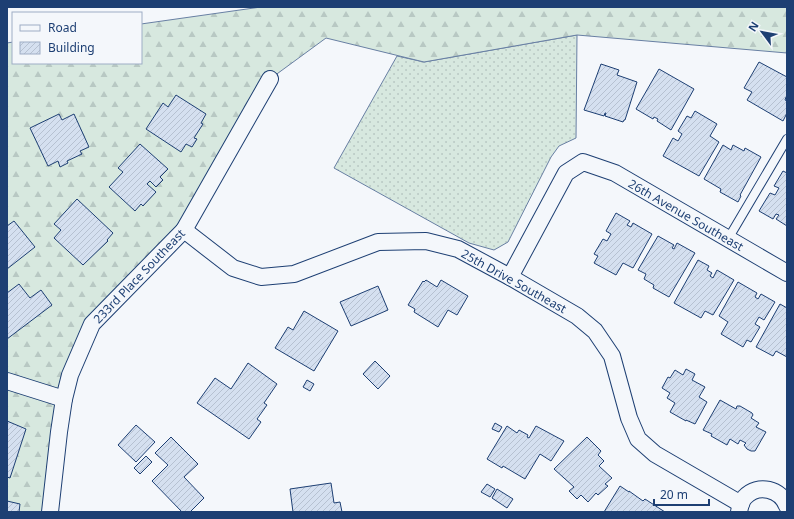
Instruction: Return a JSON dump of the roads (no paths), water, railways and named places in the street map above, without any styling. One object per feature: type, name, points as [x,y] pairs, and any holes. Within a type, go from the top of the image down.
[{"type":"street","name":"233rd Place Southeast","points":[[50,512],[64,399],[70,375],[92,324],[184,230],[270,80]]},
{"type":"street","name":"26th Avenue Southeast","points":[[510,277],[566,173],[583,162],[615,173],[787,272]]},
{"type":"street","name":"25th Drive Southeast","points":[[184,230],[233,268],[261,277],[294,274],[378,242],[426,241],[458,249],[577,316],[595,331],[612,356],[629,418],[638,439],[655,454],[740,508],[745,497],[759,489],[767,489],[782,496],[787,506]]},
{"type":"street","points":[[7,381],[64,399]]},
{"type":"lane","points":[[728,239],[787,139]]}]
